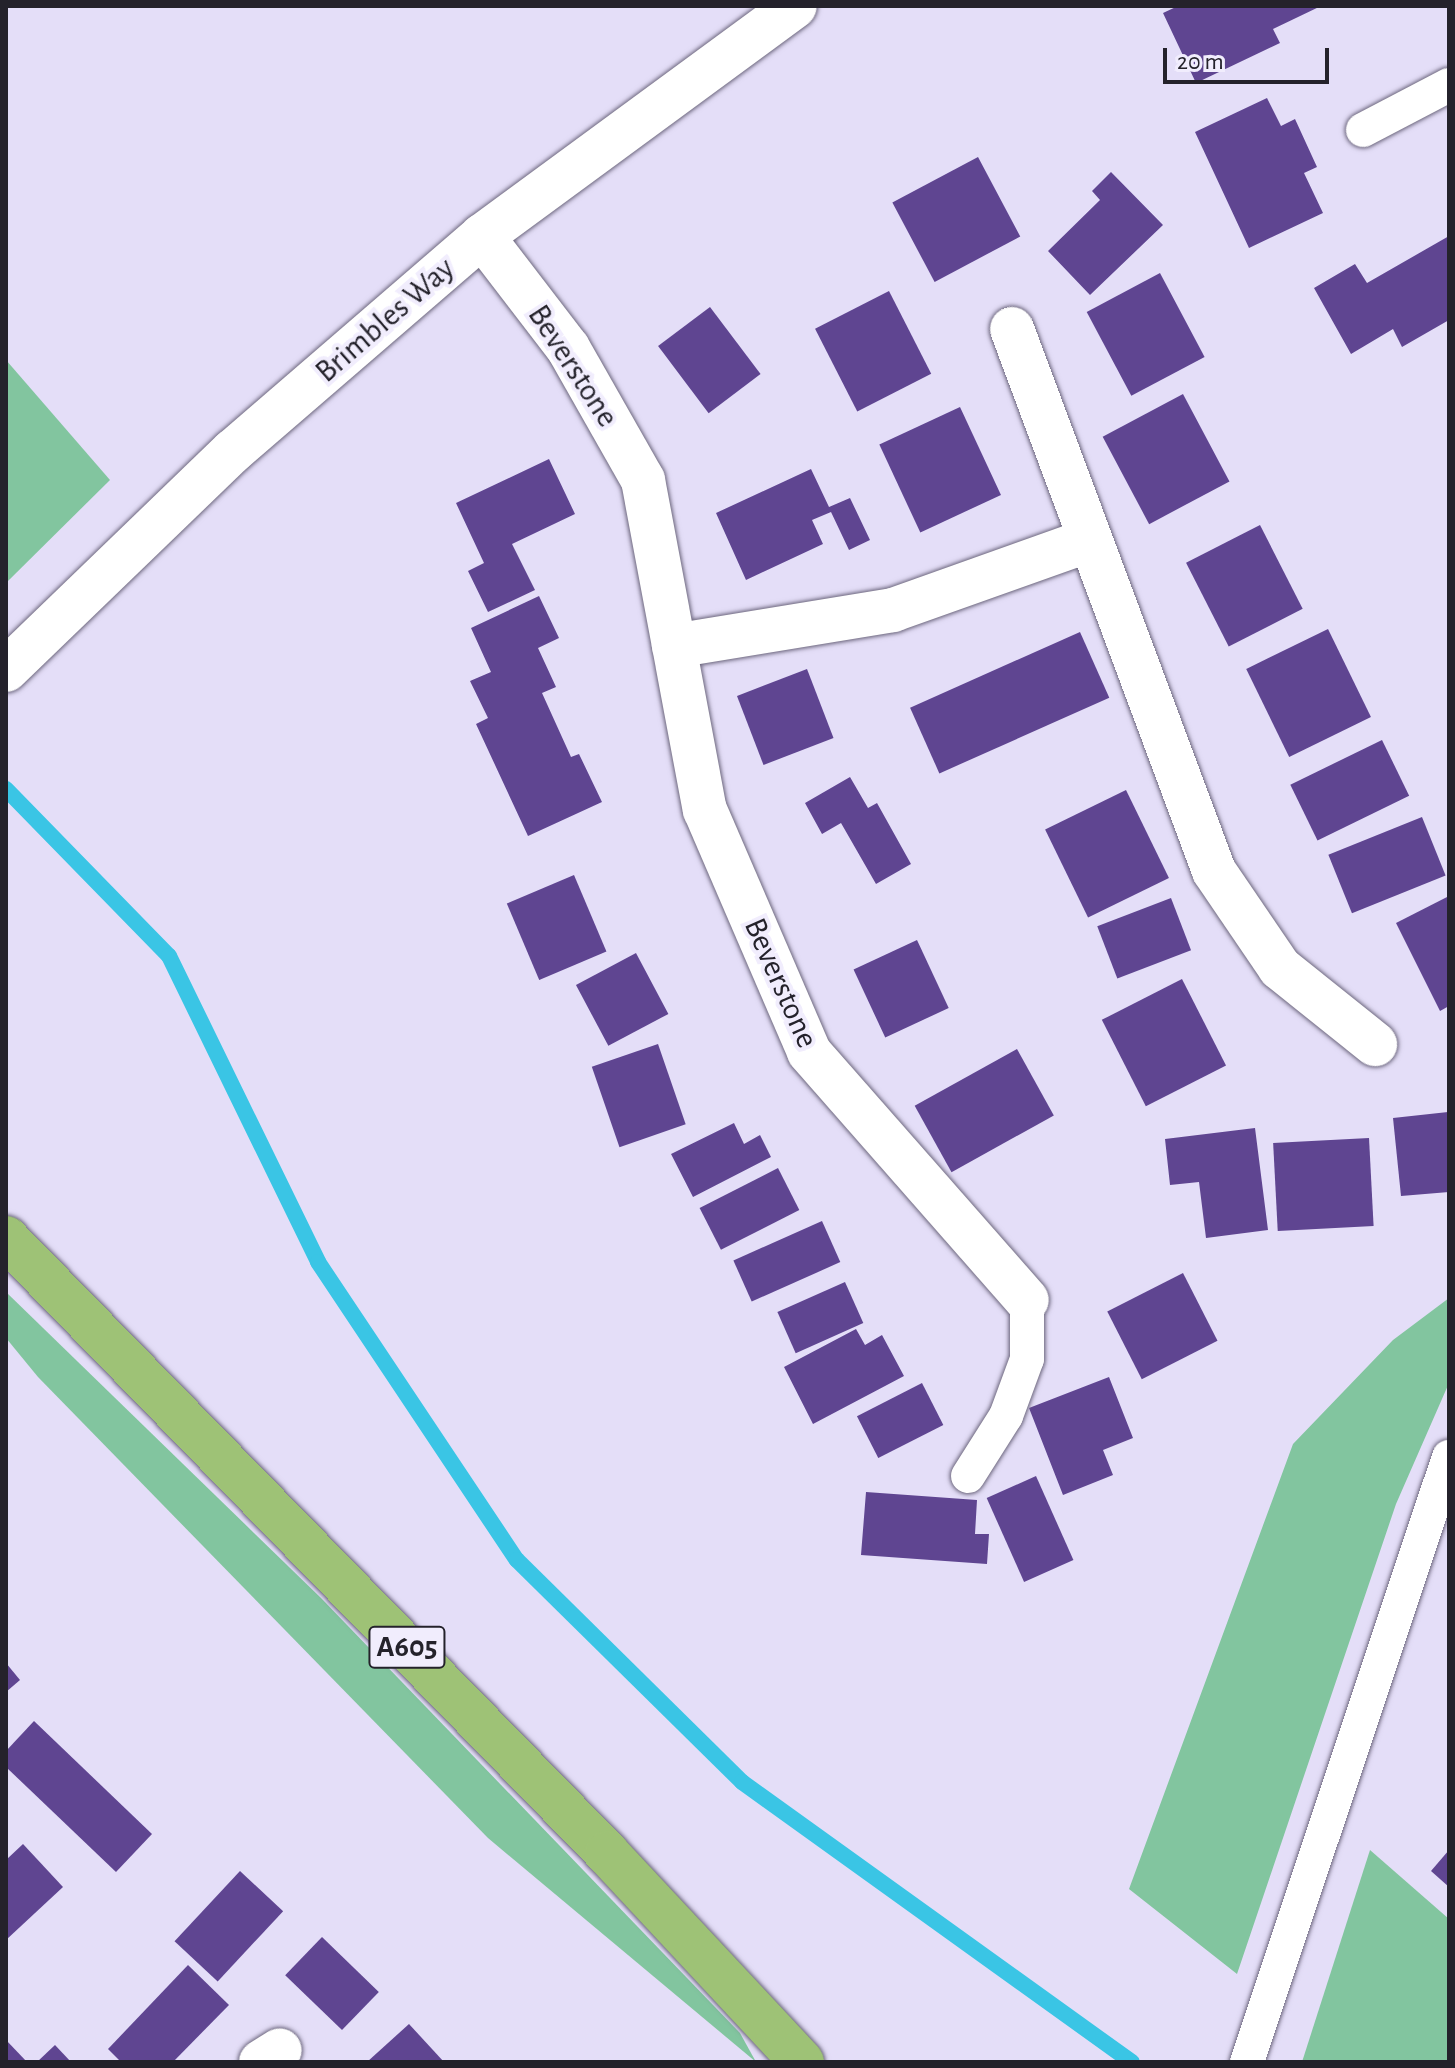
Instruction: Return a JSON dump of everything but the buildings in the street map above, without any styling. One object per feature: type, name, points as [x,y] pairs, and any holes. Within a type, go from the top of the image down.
[{"type":"main road","name":"A605","points":[[6,1238],[607,1853],[802,2062]]},
{"type":"street","name":"Brimbles Way","points":[[6,670],[233,451],[482,236],[795,6]]},
{"type":"street","name":"Beverstone","points":[[482,236],[568,348],[643,480],[705,810],[809,1052],[1027,1300]]},
{"type":"street","points":[[1012,329],[1087,541],[1214,871],[1280,968],[1375,1044]]},
{"type":"street","points":[[674,646],[893,610],[1087,541]]},
{"type":"lane","points":[[1363,130],[1449,85]]},
{"type":"lane","points":[[968,1476],[1006,1416],[1027,1359],[1027,1300]]},
{"type":"lane","points":[[1247,2062],[1449,1457]]},
{"type":"green space","points":[[6,360],[110,480],[6,583]]},
{"type":"green space","points":[[6,1292],[322,1599],[740,2033],[756,2062],[488,1838],[38,1377],[6,1338]]},
{"type":"green space","points":[[1449,1298],[1449,1383],[1396,1504],[1237,1974],[1129,1889],[1293,1444],[1393,1340]]},
{"type":"green space","points":[[1370,1850],[1449,1919],[1449,2062],[1302,2062]]},
{"type":"waterway","points":[[6,789],[169,956],[318,1262],[517,1560],[742,1782],[1132,2062]]}]
